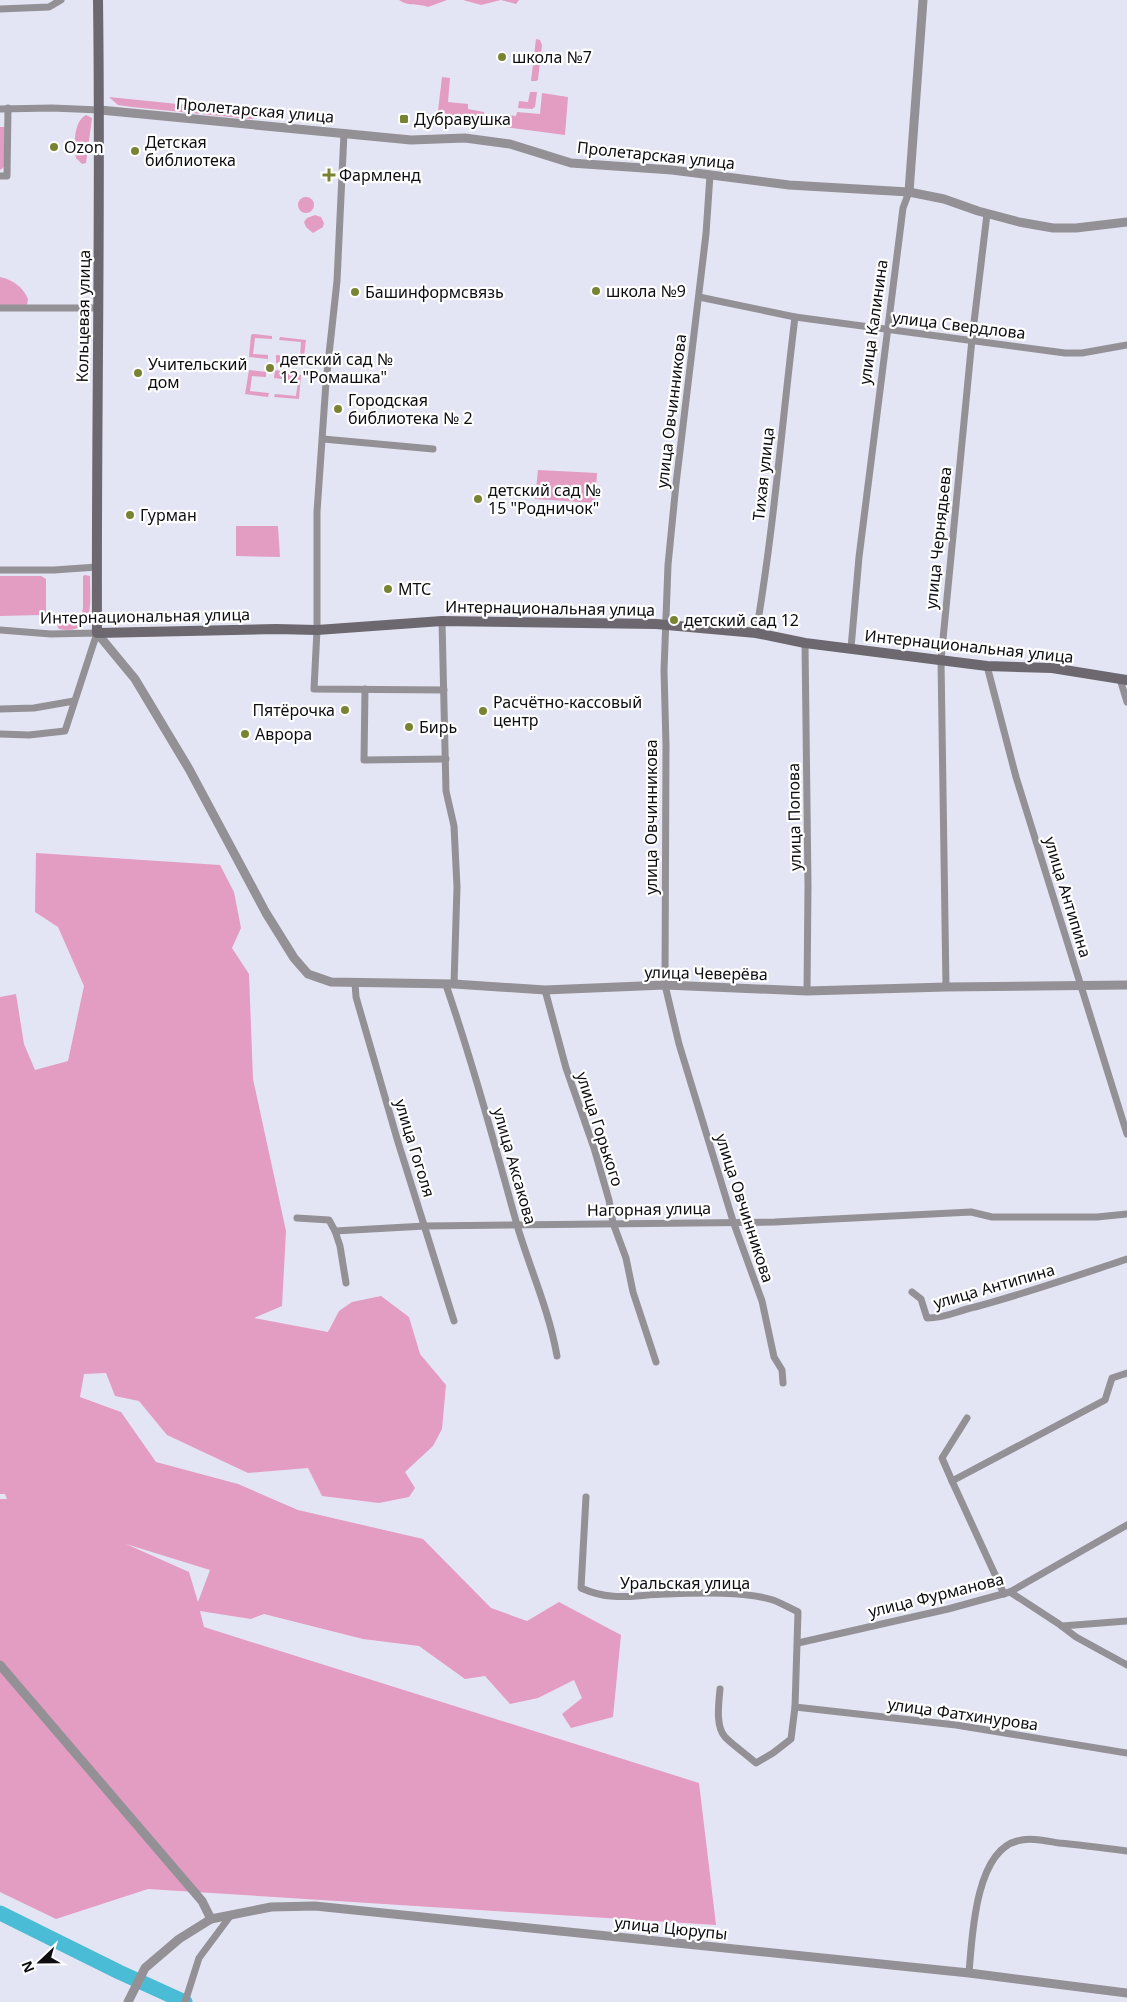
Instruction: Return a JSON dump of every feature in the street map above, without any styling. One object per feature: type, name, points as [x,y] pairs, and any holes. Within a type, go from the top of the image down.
[{"type":"main road","name":"Кольцевая улица","points":[[97,633],[97,308],[100,110],[98,0]]},
{"type":"main road","name":"Интернациональная улица","points":[[97,633],[276,629],[317,630],[442,621],[666,625],[756,633],[805,643],[987,666],[1052,668],[1124,679]]},
{"type":"street","points":[[0,9],[49,7],[61,0]]},
{"type":"street","name":"улица Калинина","points":[[851,648],[859,557],[903,208],[909,192],[923,0]]},
{"type":"street","points":[[0,176],[7,176],[4,108]]},
{"type":"street","name":"Пролетарская улица","points":[[4,108],[100,110],[412,140],[465,138],[510,144],[571,163],[710,175],[789,185],[909,192],[944,199],[987,214],[1053,228],[1076,228],[1127,222]]},
{"type":"street","points":[[344,133],[337,281],[326,382],[317,512],[317,630],[314,689],[444,690]]},
{"type":"street","name":"улица Овчинникова","points":[[710,175],[699,297],[668,565],[664,985],[679,1044],[733,1221],[762,1301],[774,1357],[782,1370],[784,1383]]},
{"type":"street","name":"улица Чернядьева","points":[[946,987],[940,660],[972,339],[987,214]]},
{"type":"street","name":"улица Свердлова","points":[[699,297],[795,317],[888,331],[972,339],[1073,354],[1127,345]]},
{"type":"street","points":[[0,308],[97,308]]},
{"type":"street","name":"Тихая улица","points":[[756,633],[768,560],[780,437],[795,317]]},
{"type":"street","points":[[323,439],[433,449]]},
{"type":"street","points":[[0,570],[54,570],[97,567]]},
{"type":"street","name":"улица Аксакова","points":[[442,621],[446,791],[454,826],[457,887],[450,984],[507,1184],[517,1226],[553,1333],[556,1356]]},
{"type":"street","name":"Интернациональная улица","points":[[0,630],[51,634],[97,633]]},
{"type":"street","points":[[0,734],[29,735],[65,731],[97,633]]},
{"type":"street","name":"улица Чеверёва","points":[[97,633],[135,679],[189,769],[266,913],[294,958],[308,974],[331,982],[450,984],[545,990],[664,985],[808,991],[1127,985]]},
{"type":"street","name":"улица Попова","points":[[805,643],[808,991]]},
{"type":"street","name":"улица Антипина","points":[[987,666],[1016,777],[1127,1134]]},
{"type":"street","points":[[1124,679],[1127,702]]},
{"type":"street","points":[[365,689],[364,760],[446,759]]},
{"type":"street","points":[[0,709],[34,708],[74,701]]},
{"type":"street","name":"улица Гоголя","points":[[354,983],[364,1024],[454,1321]]},
{"type":"street","name":"улица Горького","points":[[545,990],[566,1068],[594,1148],[609,1200],[613,1223],[626,1258],[633,1292],[656,1362]]},
{"type":"street","name":"Нагорная улица","points":[[335,1231],[425,1226],[775,1222],[971,1212],[992,1218],[1127,1214]]},
{"type":"street","points":[[297,1218],[329,1220],[340,1246],[346,1283]]},
{"type":"street","name":"улица Антипина","points":[[912,1292],[921,1299],[926,1318],[942,1318],[968,1308],[1027,1293],[1127,1259]]},
{"type":"street","points":[[952,1481],[1105,1400],[1112,1378],[1127,1374]]},
{"type":"street","points":[[967,1418],[942,1458],[1007,1593],[1062,1626],[1088,1645],[1127,1665]]},
{"type":"street","name":"Уральская улица","points":[[586,1498],[581,1588],[596,1595],[616,1598],[664,1594],[756,1596],[775,1600],[798,1612],[795,1707],[791,1739],[773,1754],[756,1764],[724,1736],[721,1729],[719,1707],[720,1689]]},
{"type":"street","name":"улица Фурманова","points":[[798,1644],[948,1609],[1007,1593],[1127,1525]]},
{"type":"street","points":[[1062,1626],[1127,1621]]},
{"type":"street","points":[[0,1665],[202,1901],[211,1919],[179,1940],[145,1968],[128,2002]]},
{"type":"street","name":"улица Фатхинурова","points":[[795,1707],[956,1725],[1127,1753]]},
{"type":"street","points":[[969,1974],[978,1900],[991,1862],[1004,1845],[1018,1840],[1035,1840],[1127,1850]]},
{"type":"street","name":"улица Цюрупы","points":[[211,1919],[271,1907],[316,1906],[969,1974],[1127,1993]]},
{"type":"street","points":[[185,2002],[199,1958],[231,1915]]},
{"type":"shaded area","points":[[399,0],[447,0],[428,7]]},
{"type":"shaded area","points":[[463,0],[501,0],[481,5]]},
{"type":"shaded area","points":[[501,0],[519,0],[516,4]]},
{"type":"shaded area","points":[[536,39],[540,40],[542,45],[538,80],[531,81]]},
{"type":"shaded area","points":[[442,77],[450,78],[448,102],[468,104],[468,109],[484,112],[484,125],[437,119]]},
{"type":"shaded area","points":[[530,92],[537,92],[535,107],[532,109],[518,108],[519,101],[528,102]]},
{"type":"shaded area","points":[[542,93],[568,97],[565,135],[497,126],[498,117],[501,114],[516,116],[517,112],[540,114]]},
{"type":"shaded area","points":[[109,97],[257,112],[256,118],[250,119],[118,105]]},
{"type":"shaded area","points":[[86,115],[92,118],[86,163],[82,164],[76,158],[75,141],[79,123]]},
{"type":"shaded area","points":[[0,127],[7,127],[4,167],[0,170]]},
{"type":"shaded area","points":[[306,197],[314,205],[306,213],[298,205]]},
{"type":"shaded area","points":[[315,215],[321,217],[324,223],[323,227],[313,233],[306,227],[304,222],[307,218]]},
{"type":"shaded area","points":[[0,277],[13,282],[20,288],[28,299],[27,305],[0,305]]},
{"type":"shaded area","points":[[251,335],[272,336],[272,339],[255,338],[253,354],[268,355],[268,359],[249,357]]},
{"type":"shaded area","points":[[280,337],[306,340],[303,365],[276,363],[276,355],[300,357],[301,342],[279,340]]},
{"type":"shaded area","points":[[249,370],[266,372],[266,377],[252,376],[250,391],[269,393],[268,397],[245,394]]},
{"type":"shaded area","points":[[275,370],[301,375],[299,399],[274,397],[275,394],[296,396],[298,381],[274,378]]},
{"type":"shaded area","points":[[538,470],[597,473],[595,503],[535,499]]},
{"type":"shaded area","points":[[236,526],[278,526],[280,557],[236,556]]},
{"type":"shaded area","points":[[0,576],[41,576],[46,579],[46,612],[42,615],[0,616]]},
{"type":"shaded area","points":[[83,576],[90,576],[90,606],[85,622],[71,630],[59,629],[57,625],[59,620],[76,620],[81,617],[83,608]]},
{"type":"shaded area","points":[[36,853],[220,865],[234,892],[241,928],[232,948],[249,974],[253,1079],[286,1231],[282,1306],[254,1318],[328,1332],[339,1311],[352,1302],[381,1296],[409,1317],[420,1354],[446,1385],[442,1429],[433,1446],[405,1472],[415,1488],[409,1497],[379,1503],[322,1496],[308,1468],[248,1473],[167,1435],[139,1401],[115,1396],[106,1373],[84,1374],[80,1397],[121,1412],[156,1462],[238,1484],[298,1510],[423,1539],[491,1608],[527,1621],[559,1602],[621,1635],[613,1717],[571,1728],[562,1714],[582,1698],[574,1680],[538,1698],[510,1704],[485,1676],[465,1679],[419,1646],[363,1639],[264,1614],[251,1619],[200,1611],[204,1627],[699,1783],[716,1925],[148,1889],[56,1919],[0,1892],[0,1499],[7,1499],[5,1494],[0,1494],[0,997],[16,994],[24,1044],[35,1070],[68,1061],[84,986],[58,927],[35,912]],"holes":[[[126,1544],[210,1570],[198,1602],[189,1572]]]},
{"type":"waterway","points":[[0,1913],[119,1972],[185,2002]]},
{"type":"place","name":"школа №7","points":[[502,57]]},
{"type":"place","name":"Дубравушка","points":[[404,119]]},
{"type":"place","name":"Ozon","points":[[54,147]]},
{"type":"place","name":"Детская библиотека","points":[[135,151]]},
{"type":"place","name":"Фармленд","points":[[329,175]]},
{"type":"place","name":"школа №9","points":[[596,291]]},
{"type":"place","name":"Башинформсвязь","points":[[355,292]]},
{"type":"place","name":"детский сад № 12 \"Ромашка\"","points":[[270,368]]},
{"type":"place","name":"Учительский дом","points":[[138,373]]},
{"type":"place","name":"Городская библиотека № 2","points":[[338,409]]},
{"type":"place","name":"детский сад № 15 \"Родничок\"","points":[[478,499]]},
{"type":"place","name":"Гурман","points":[[130,515]]},
{"type":"place","name":"МТС","points":[[388,589]]},
{"type":"place","name":"детский сад 12","points":[[674,620]]},
{"type":"place","name":"Пятёрочка","points":[[345,710]]},
{"type":"place","name":"Расчётно-кассовый центр","points":[[483,711]]},
{"type":"place","name":"Бирь","points":[[409,727]]},
{"type":"place","name":"Аврора","points":[[245,734]]}]
